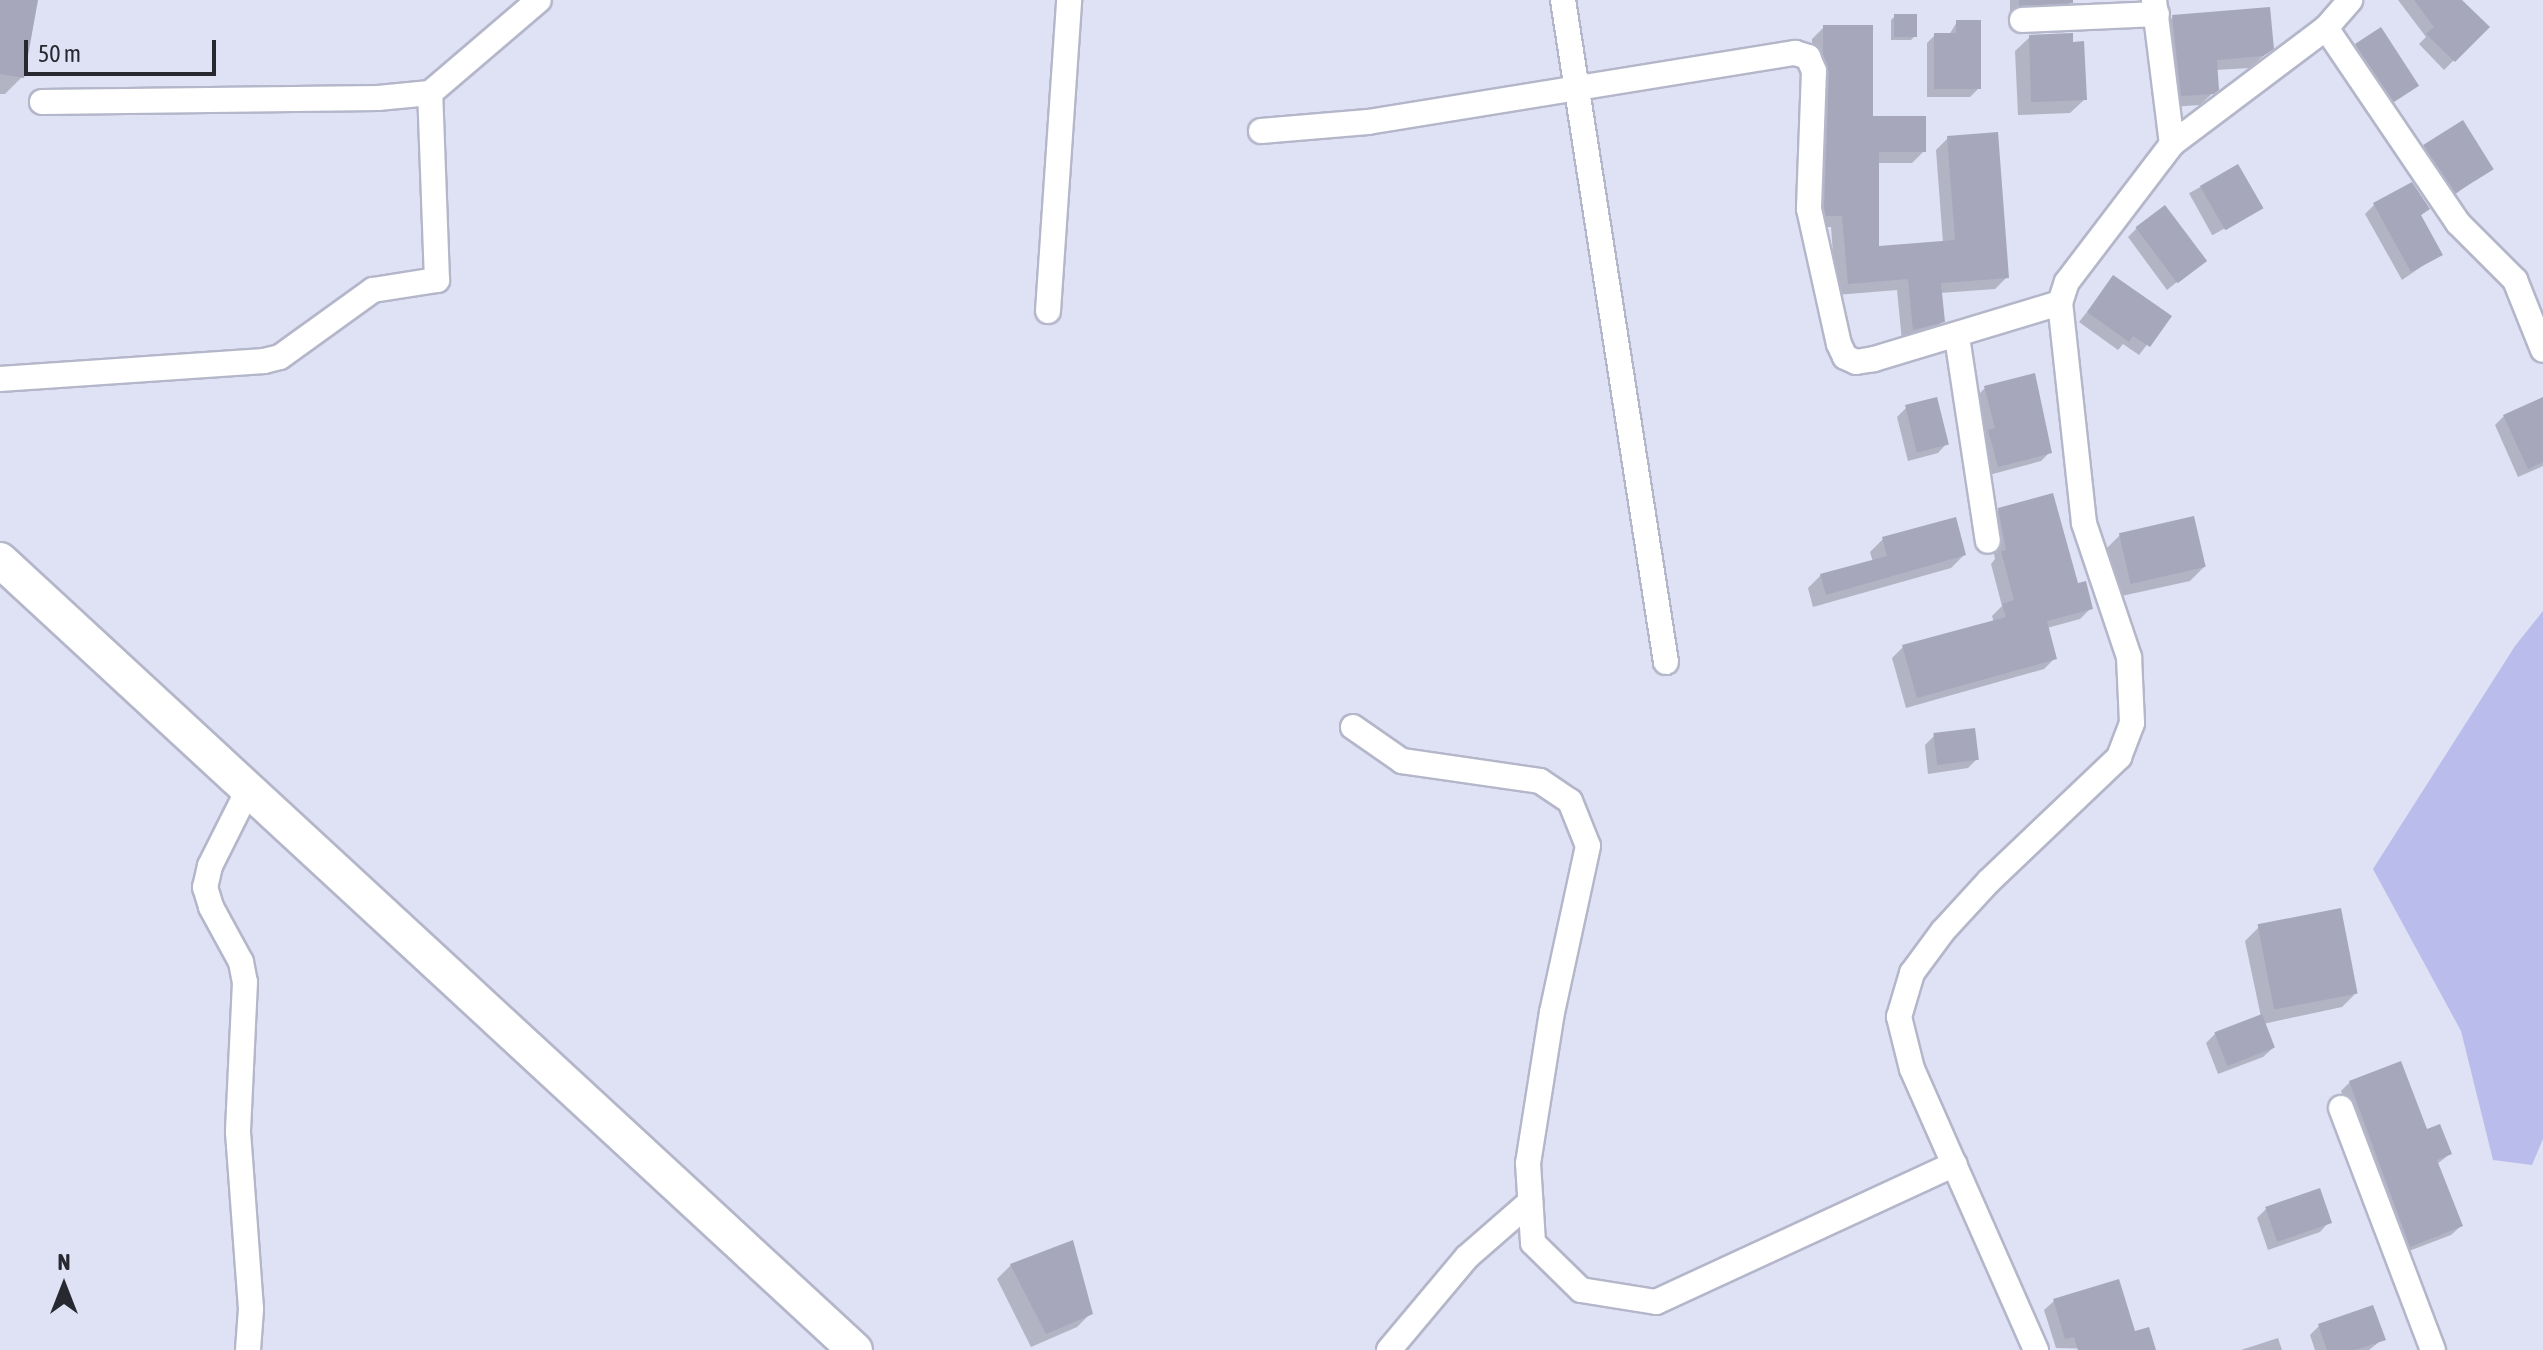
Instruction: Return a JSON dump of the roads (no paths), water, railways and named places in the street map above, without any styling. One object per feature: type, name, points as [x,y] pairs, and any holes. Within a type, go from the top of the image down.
[{"type":"street","points":[[42,102],[378,98],[430,93],[539,0]]},
{"type":"street","points":[[1048,311],[1069,0]]},
{"type":"street","points":[[1563,0],[1666,662]]},
{"type":"street","points":[[2036,1350],[1912,1069],[1899,1017],[1912,973],[1943,931],[1989,881],[2119,757],[2132,723],[2129,657],[2084,523],[2060,303],[2067,282],[2172,144],[2326,28],[2350,0]]},
{"type":"street","points":[[2022,20],[2156,7],[2172,144]]},
{"type":"street","points":[[2326,28],[2458,223],[2515,280],[2543,350]]},
{"type":"street","points":[[1261,131],[1368,122],[1579,90],[1782,52],[1808,57],[1814,71],[1809,209],[1839,344],[1845,357],[1856,362],[1874,359],[1957,337],[2060,303]]},
{"type":"street","points":[[0,379],[264,361],[280,357],[373,290],[437,280],[430,93]]},
{"type":"street","points":[[1957,337],[1988,541]]},
{"type":"street","points":[[0,560],[247,792],[855,1350]]},
{"type":"street","points":[[1353,727],[1402,761],[1540,781],[1570,801],[1588,846],[1547,1042],[1528,1163],[1533,1243],[1581,1290],[1656,1302],[1955,1164]]},
{"type":"street","points":[[247,792],[210,866],[205,887],[211,907],[241,962],[245,982],[238,1132],[251,1309],[248,1350]]},
{"type":"street","points":[[2341,1108],[2433,1350]]},
{"type":"street","points":[[1389,1350],[1467,1257],[1530,1202]]}]
